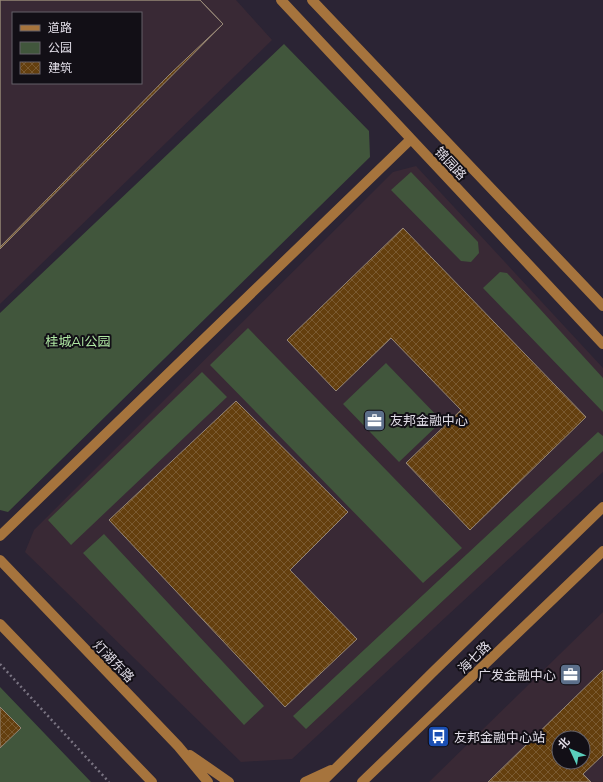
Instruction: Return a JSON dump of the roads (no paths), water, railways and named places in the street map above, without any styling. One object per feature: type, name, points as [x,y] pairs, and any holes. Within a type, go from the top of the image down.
[{"type":"main road","name":"锦园路","points":[[280,0],[603,344]]},
{"type":"main road","name":"锦园路","points":[[312,0],[603,306]]},
{"type":"main road","points":[[0,536],[411,139]]},
{"type":"main road","points":[[322,782],[603,507]]},
{"type":"main road","name":"海七路","points":[[362,782],[603,551]]},
{"type":"main road","name":"灯湖东路","points":[[0,560],[178,746],[208,782]]},
{"type":"main road","points":[[0,624],[149,780]]},
{"type":"main road","points":[[178,746],[229,782]]},
{"type":"main road","points":[[305,782],[338,767]]},
{"type":"place","name":"友邦金融中心","points":[[374,420]]},
{"type":"place","name":"广发金融中心","points":[[571,675]]},
{"type":"place","name":"友邦金融中心站","points":[[439,737]]},
{"type":"park label","name":"桂城AI公园","points":[[78,341]]}]
